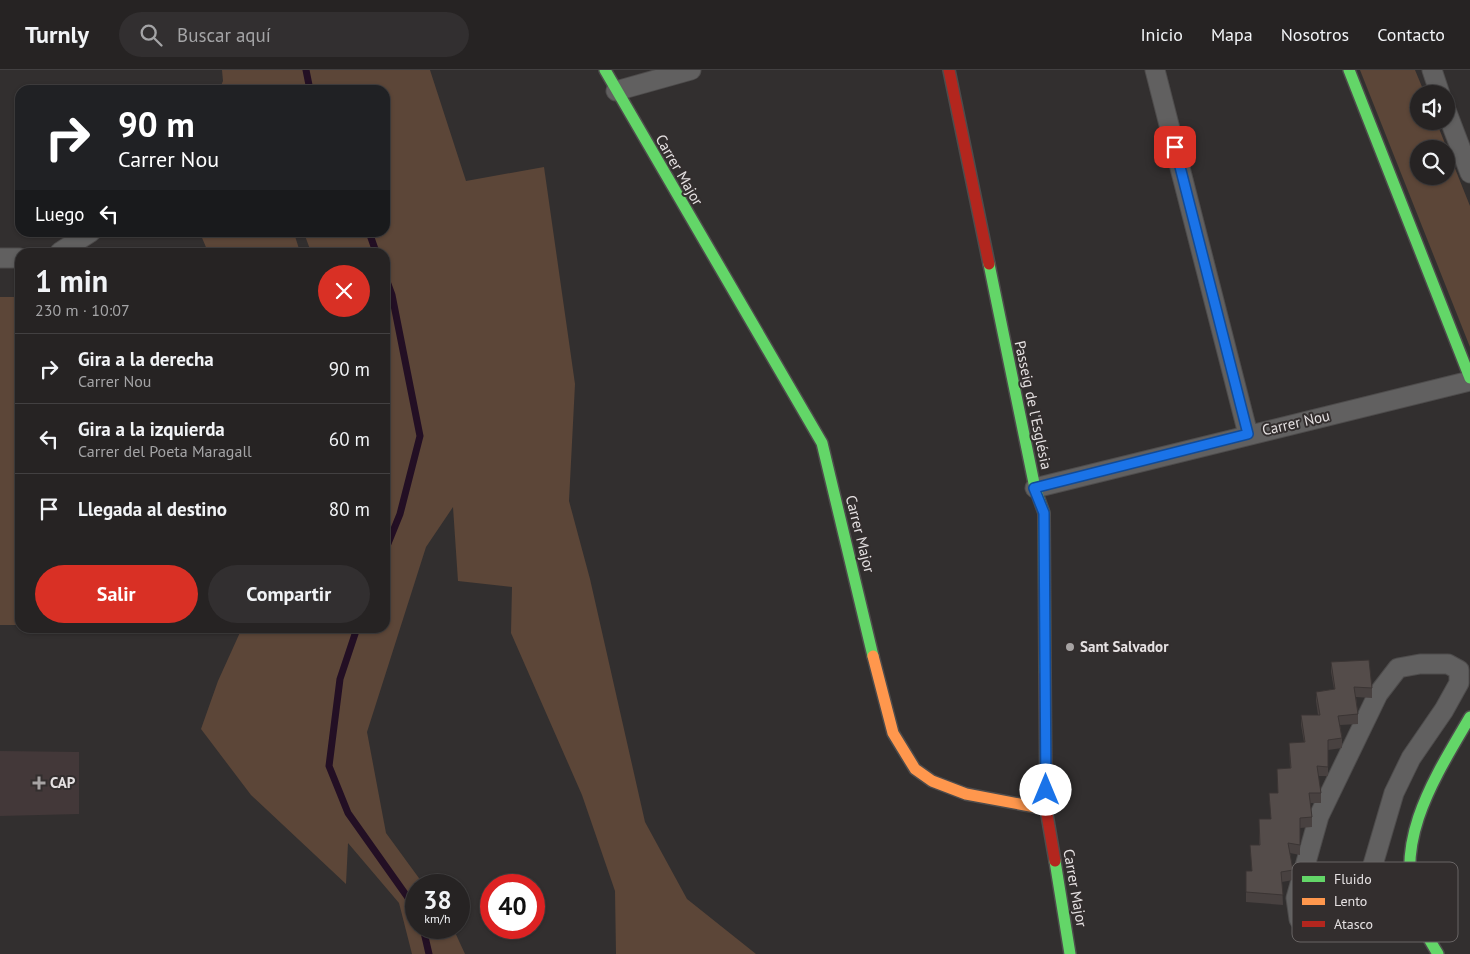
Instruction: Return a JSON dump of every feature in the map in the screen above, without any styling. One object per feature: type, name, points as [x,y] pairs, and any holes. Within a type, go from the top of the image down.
[{"type":"street","name":"Carrer Major","points":[[605,70],[616,92],[822,442],[893,733],[915,769],[932,781],[966,794],[1046,809],[1070,954]]},
{"type":"street","points":[[616,92],[691,70]]},
{"type":"street","name":"Passeig de l'Església","points":[[949,70],[1034,488],[1044,513],[1046,809]]},
{"type":"street","points":[[1155,70],[1248,434]]},
{"type":"street","points":[[1349,70],[1470,379]]},
{"type":"street","points":[[1432,70],[1437,85]]},
{"type":"street","points":[[1454,130],[1470,173]]},
{"type":"street","points":[[66,248],[83,237]]},
{"type":"street","points":[[0,258],[15,258]]},
{"type":"street","name":"Carrer Nou","points":[[1034,488],[1470,379]]},
{"type":"street","points":[[1306,862],[1319,816],[1378,694],[1398,668],[1420,664],[1448,664],[1459,670],[1459,683],[1444,710],[1410,758],[1394,793],[1374,862]]},
{"type":"street","points":[[1409,862],[1416,820],[1442,765],[1470,717]]},
{"type":"street","points":[[1431,942],[1438,954]]},
{"type":"shaded area","points":[[222,70],[430,70],[466,181],[544,167],[575,384],[569,501],[590,579],[645,822],[687,899],[756,954],[616,954],[615,891],[582,795],[511,633],[512,587],[458,581],[453,507],[426,547],[367,732],[386,833],[416,874],[405,874],[405,927],[399,903],[348,843],[346,884],[251,795],[201,729],[218,681],[240,633],[390,633],[390,248],[310,248],[305,237],[390,237],[390,85],[221,85],[223,81]]},
{"type":"shaded area","points":[[1360,70],[1415,70],[1421,85],[1410,85],[1410,130],[1440,130],[1444,140],[1410,140],[1410,185],[1455,185],[1455,168],[1470,206],[1470,347]]},
{"type":"shaded area","points":[[202,237],[295,237],[299,248],[206,248]]},
{"type":"shaded area","points":[[0,297],[15,297],[15,625],[0,625]]},
{"type":"shaded area","name":"CAP","points":[[0,751],[79,752],[79,814],[0,816]]},
{"type":"shaded area","points":[[408,939],[458,939],[465,954],[412,954]]},
{"type":"building","points":[[1369,660],[1372,688],[1354,687],[1358,714],[1338,716],[1342,738],[1328,740],[1328,767],[1317,766],[1321,793],[1309,793],[1312,817],[1300,818],[1300,845],[1288,843],[1292,870],[1281,872],[1283,895],[1246,892],[1246,871],[1252,871],[1250,845],[1260,845],[1259,819],[1271,819],[1269,793],[1278,793],[1277,769],[1291,768],[1289,743],[1305,742],[1301,715],[1320,715],[1316,692],[1335,689],[1331,662]]},
{"type":"waterway","points":[[306,70],[309,85]]},
{"type":"waterway","points":[[371,237],[375,248]]},
{"type":"waterway","points":[[390,290],[420,436],[400,514],[390,539]]},
{"type":"waterway","points":[[355,633],[340,679],[329,766],[348,813],[405,893]]},
{"type":"waterway","points":[[426,939],[429,954]]},
{"type":"traffic: fast","points":[[605,70],[822,443],[873,656]]},
{"type":"traffic: fast","points":[[1349,70],[1470,378]]},
{"type":"traffic: fast","points":[[989,264],[1035,488],[1044,513],[1045,672]]},
{"type":"traffic: fast","points":[[1410,862],[1414,835],[1431,786],[1470,717]]},
{"type":"traffic: fast","points":[[1055,861],[1070,954]]},
{"type":"traffic: fast","points":[[1431,942],[1438,954]]},
{"type":"traffic: slow","points":[[873,656],[893,733],[915,769],[932,781],[966,794],[1046,809]]},
{"type":"traffic: jam","points":[[949,70],[989,264]]},
{"type":"traffic: jam","points":[[1045,672],[1046,809],[1055,861]]},
{"type":"place","name":"Sant Salvador","points":[[1070,647]]},
{"type":"place","name":"CAP","points":[[39,783]]},
{"type":"route","points":[[1046,790],[1044,513],[1034,488],[1248,434],[1175,147]]}]
